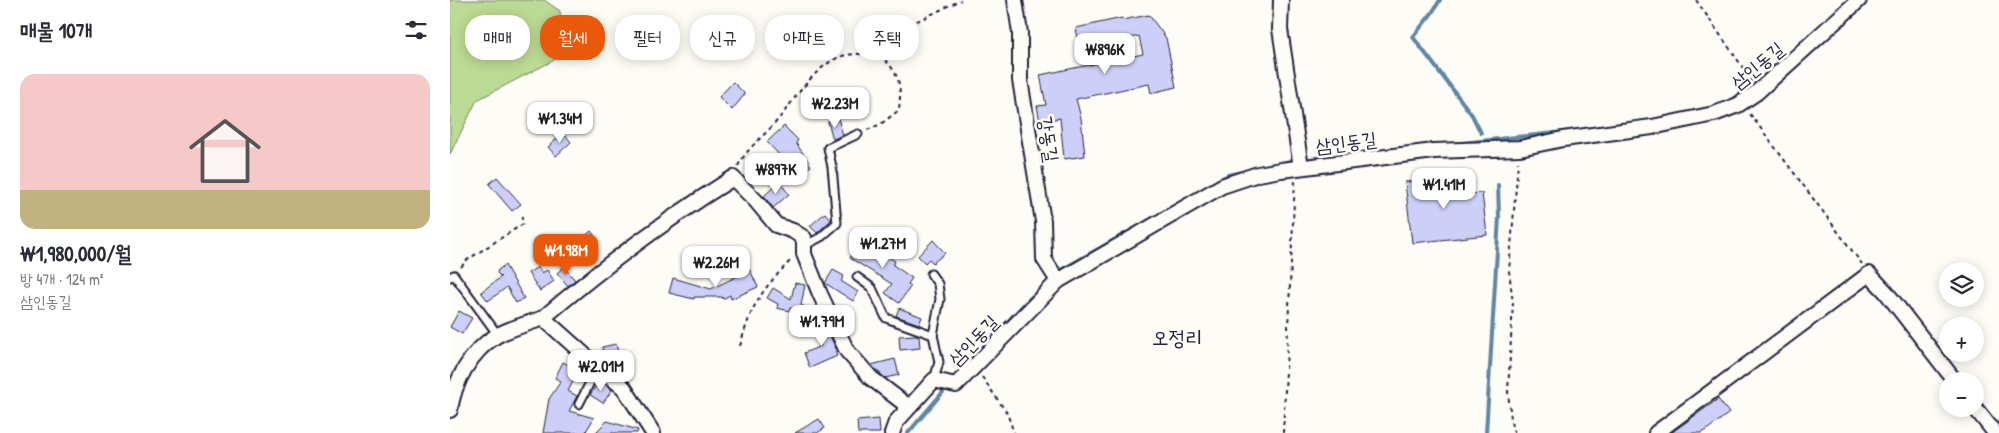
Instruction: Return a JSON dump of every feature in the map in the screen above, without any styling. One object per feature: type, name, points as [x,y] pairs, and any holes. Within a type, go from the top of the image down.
[{"type":"street","name":"강동길","points":[[1015,0],[1020,33],[1020,80],[1043,221],[1044,259],[1058,281]]},
{"type":"street","points":[[1281,0],[1281,37],[1298,167]]},
{"type":"street","name":"삼인동길","points":[[892,433],[896,422],[934,380],[956,385],[1058,281],[1222,186],[1258,174],[1298,167],[1434,151],[1520,148],[1563,139],[1692,120],[1714,114],[1742,103],[1756,93],[1860,0]]},
{"type":"street","points":[[450,410],[451,395],[470,359],[498,335],[543,318],[595,273],[672,218],[733,178],[776,225],[793,231],[804,238],[804,254],[820,294],[847,351],[871,378],[909,407]]},
{"type":"street","points":[[1656,433],[1869,274],[1886,292],[1948,372]]},
{"type":"street","points":[[543,318],[624,388],[653,433]]},
{"type":"street","points":[[1982,417],[1995,433]]},
{"type":"lane","points":[[804,246],[821,237],[837,223],[832,167],[828,148],[858,134]]},
{"type":"lane","points":[[931,274],[938,284],[940,299],[933,335],[939,362],[934,380]]},
{"type":"lane","points":[[452,276],[498,335]]},
{"type":"lane","points":[[857,277],[872,288],[886,318],[933,335]]},
{"type":"lane","points":[[579,404],[598,367]]},
{"type":"path","points":[[919,20],[961,0]]},
{"type":"path","points":[[1696,0],[1744,69],[1756,93]]},
{"type":"path","points":[[731,179],[742,158],[776,122],[808,80],[833,60],[847,54],[854,54]]},
{"type":"path","points":[[858,134],[881,124],[899,110],[901,94],[897,74],[884,60]]},
{"type":"path","points":[[1742,103],[1869,274]]},
{"type":"path","points":[[1514,433],[1508,392],[1513,303],[1508,271],[1514,185],[1520,148]]},
{"type":"path","points":[[1283,433],[1298,167]]},
{"type":"path","points":[[452,276],[467,260],[523,224],[521,213]]},
{"type":"path","points":[[740,346],[748,317],[762,292],[804,246]]},
{"type":"path","points":[[974,366],[1007,413],[1014,433]]},
{"type":"green space","points":[[450,0],[544,0],[560,11],[560,15],[540,15],[540,60],[554,60],[477,100],[450,154]]},
{"type":"building","points":[[1149,15],[1166,38],[1176,87],[1151,93],[1149,84],[1076,99],[1081,118],[1085,156],[1064,159],[1060,118],[1040,122],[1037,106],[1046,105],[1040,75],[1143,54],[1139,36],[1080,49],[1076,28],[1122,18],[1122,20]]},
{"type":"building","points":[[733,82],[745,94],[732,110],[719,97]]},
{"type":"building","points":[[862,97],[865,109],[839,116],[836,104]]},
{"type":"building","points":[[838,119],[843,135],[833,139],[828,122]]},
{"type":"building","points":[[784,126],[798,140],[796,143],[811,166],[790,179],[782,166],[787,163],[767,142]]},
{"type":"building","points":[[563,133],[571,142],[556,156],[548,147]]},
{"type":"building","points":[[1467,176],[1468,194],[1482,193],[1487,235],[1412,243],[1405,182]]},
{"type":"building","points":[[497,177],[521,204],[512,211],[489,184]]},
{"type":"building","points":[[779,182],[789,194],[773,208],[764,196]]},
{"type":"building","points":[[825,213],[831,220],[817,233],[810,226]]},
{"type":"building","points":[[591,231],[597,239],[585,250],[587,253],[573,264],[562,249],[575,238],[579,242]]},
{"type":"building","points":[[862,239],[895,261],[893,265],[912,278],[908,284],[911,286],[899,303],[885,293],[892,284],[850,258]]},
{"type":"building","points":[[933,240],[945,253],[933,263],[929,259],[925,263],[918,256]]},
{"type":"building","points":[[505,265],[524,298],[516,303],[507,287],[488,301],[481,292],[501,277],[497,273],[498,270]]},
{"type":"building","points":[[538,267],[542,273],[547,270],[554,281],[540,291],[528,273]]},
{"type":"building","points":[[564,267],[575,280],[568,286],[557,273]]},
{"type":"building","points":[[750,270],[758,287],[731,299],[730,295],[723,299],[722,297],[694,297],[694,299],[669,293],[673,278],[711,289]]},
{"type":"building","points":[[833,270],[844,276],[841,281],[858,292],[853,301],[825,283]]},
{"type":"building","points":[[795,283],[805,285],[801,305],[812,311],[811,313],[790,308],[790,311],[777,308],[778,304],[767,298],[773,288],[791,299]]},
{"type":"building","points":[[899,308],[922,317],[919,324],[896,316]]},
{"type":"building","points":[[459,311],[472,318],[462,334],[450,327]]},
{"type":"building","points":[[823,320],[836,349],[837,356],[810,368],[804,353],[821,346],[815,323]]},
{"type":"building","points":[[899,336],[919,336],[920,348],[900,350]]},
{"type":"building","points":[[616,344],[619,356],[615,357],[617,362],[609,364],[605,361],[602,347]]},
{"type":"building","points":[[895,359],[899,375],[885,378],[871,365]]},
{"type":"building","points":[[563,362],[579,370],[568,391],[577,396],[569,411],[594,418],[585,433],[543,433],[549,399],[561,381],[555,378]]},
{"type":"building","points":[[600,380],[612,390],[603,403],[590,395]]},
{"type":"building","points":[[1718,399],[1729,413],[1708,429],[1701,433],[1671,433]]},
{"type":"building","points":[[819,419],[825,428],[817,433],[795,433]]},
{"type":"building","points":[[879,419],[880,433],[858,433],[857,421]]},
{"type":"building","points":[[607,421],[638,430],[637,433],[595,433]]},
{"type":"waterway","points":[[1440,0],[1413,37],[1472,115],[1481,133]]},
{"type":"waterway","points":[[1729,102],[1745,91]]},
{"type":"waterway","points":[[1453,144],[1581,130]]},
{"type":"waterway","points":[[1309,159],[1325,158]]},
{"type":"waterway","points":[[1279,164],[1290,161]]},
{"type":"waterway","points":[[1217,181],[1228,175],[1248,171]]},
{"type":"waterway","points":[[1486,433],[1499,217],[1498,185]]},
{"type":"waterway","points":[[1061,270],[1185,200]]},
{"type":"waterway","points":[[975,356],[1024,304],[1046,284]]},
{"type":"waterway","points":[[908,433],[943,392]]},
{"type":"district","name":"오정리","points":[[1177,337]]}]
